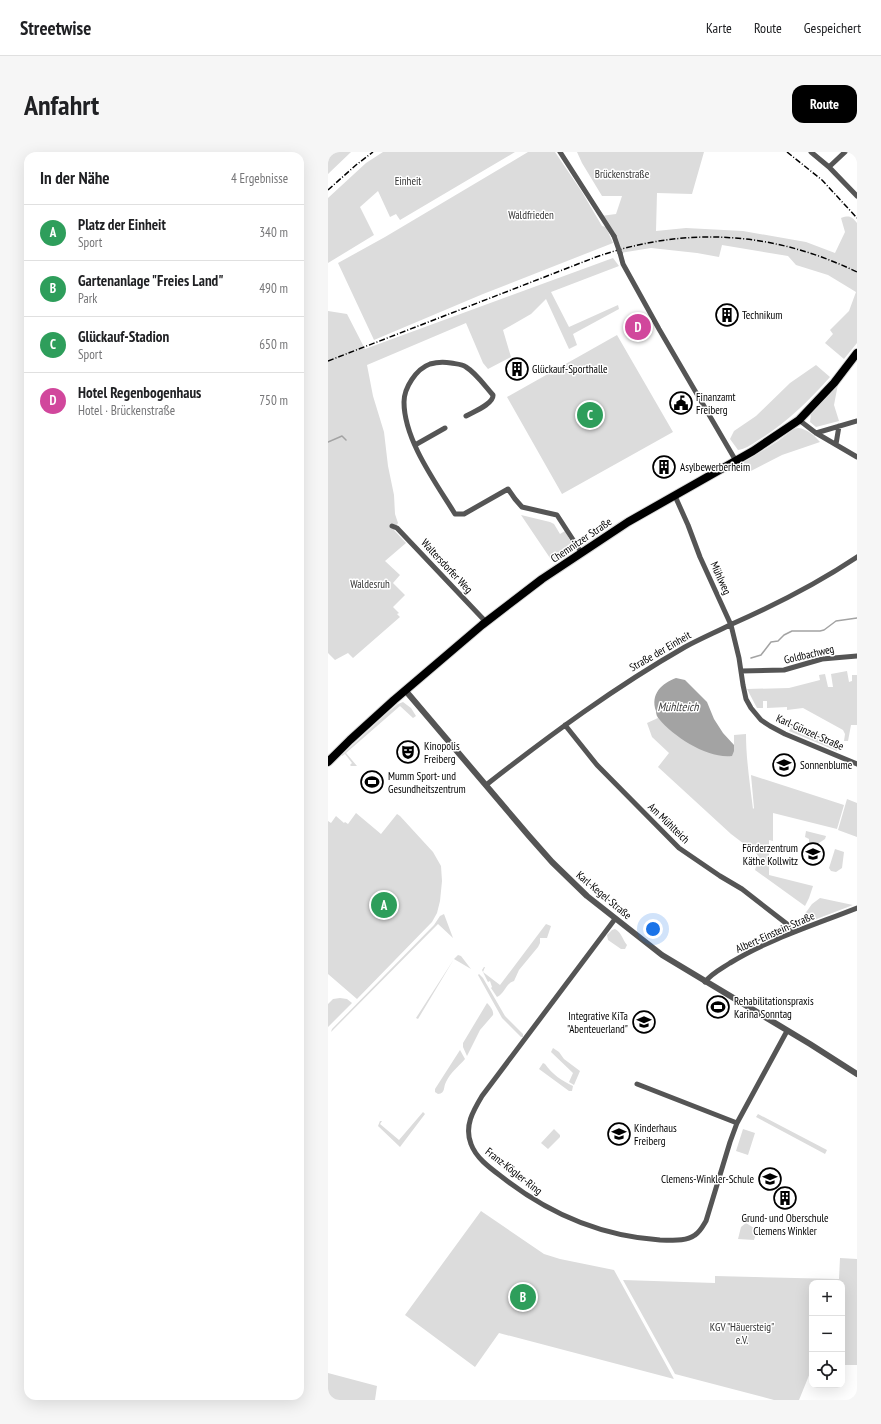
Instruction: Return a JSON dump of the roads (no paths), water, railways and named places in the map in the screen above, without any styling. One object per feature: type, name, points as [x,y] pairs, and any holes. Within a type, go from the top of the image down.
[{"type":"main road","name":"Chemnitzer Straße","points":[[328,762],[405,690],[486,622],[536,584],[581,552],[628,522],[736,461],[799,420],[834,383],[857,353]]},
{"type":"street","points":[[560,152],[614,236],[621,259],[659,329],[736,461]]},
{"type":"street","points":[[811,152],[829,166],[857,196]]},
{"type":"street","points":[[829,166],[845,152]]},
{"type":"street","points":[[466,416],[491,402],[494,398],[466,366],[448,363],[429,364],[415,375],[405,393],[404,402],[409,430],[427,469],[455,514],[464,514],[508,489],[522,507],[557,515],[581,552]]},
{"type":"street","points":[[799,420],[816,433],[857,457]]},
{"type":"street","points":[[816,433],[857,421]]},
{"type":"street","points":[[836,444],[839,426]]},
{"type":"street","points":[[415,445],[445,428]]},
{"type":"street","name":"Mühlweg","points":[[674,496],[731,625],[741,671]]},
{"type":"street","name":"Waltersdorfer Weg","points":[[392,526],[422,553],[486,622]]},
{"type":"street","name":"Straße der Einheit","points":[[486,785],[565,725],[636,677],[686,647],[812,584],[857,557]]},
{"type":"street","name":"Goldbachweg","points":[[741,671],[784,670],[822,659],[857,656]]},
{"type":"street","name":"Karl-Günzel-Straße","points":[[741,671],[746,699],[761,720],[785,734],[857,764]]},
{"type":"street","name":"Karl-Kegel-Straße","points":[[405,690],[552,862],[586,896],[662,955],[857,1074]]},
{"type":"street","name":"Am Mühlteich","points":[[565,725],[597,765],[679,848],[720,876],[742,888],[786,924],[793,932]]},
{"type":"street","name":"Albert-Einstein-Straße","points":[[705,982],[710,976],[733,961],[751,952],[793,932],[857,908]]},
{"type":"street","name":"Franz-Kögler-Ring","points":[[615,919],[474,1109],[470,1119],[468,1133],[470,1142],[474,1151],[483,1162],[512,1185],[539,1203],[575,1221],[615,1234],[676,1241],[695,1235],[706,1221],[737,1123],[788,1031]]},
{"type":"street","points":[[637,1084],[737,1123]]},
{"type":"water","name":"Mühlteich","points":[[676,678],[685,680],[707,702],[714,719],[723,733],[734,745],[732,756],[713,754],[692,745],[673,733],[658,718],[655,705],[656,694],[662,686]]},
{"type":"waterway","points":[[328,442],[342,436],[346,440]]},
{"type":"waterway","points":[[751,658],[761,655],[771,642],[778,641],[784,635],[792,631],[820,631],[824,630],[836,621],[857,618]]},
{"type":"railway","points":[[328,190],[373,152]]},
{"type":"railway","points":[[787,152],[822,180],[857,218]]},
{"type":"railway","points":[[328,361],[596,257],[629,247],[662,240],[695,237],[761,241],[793,248],[825,258],[857,272]]},
{"type":"place","name":"Technikum","points":[[727,315]]},
{"type":"place","name":"Hotel Regenbogenhaus","points":[[638,327]]},
{"type":"place","name":"Glückauf-Sporthalle","points":[[517,369]]},
{"type":"place","name":"Finanzamt Freiberg","points":[[681,403]]},
{"type":"place","name":"Glückauf-Stadion","points":[[590,415]]},
{"type":"place","name":"Asylbewerberheim","points":[[664,467]]},
{"type":"place","name":"Kinopolis Freiberg","points":[[408,752]]},
{"type":"place","name":"Sonnenblume","points":[[784,765]]},
{"type":"place","name":"Mumm Sport- und Gesundheitszentrum","points":[[372,782]]},
{"type":"place","name":"Förderzentrum Käthe Kollwitz","points":[[813,854]]},
{"type":"place","name":"Platz der Einheit","points":[[384,905]]},
{"type":"place","name":"Rehabilitationspraxis Karina Sonntag","points":[[718,1007]]},
{"type":"place","name":"Integrative KiTa \"Abenteuerland\"","points":[[644,1022]]},
{"type":"place","name":"Kinderhaus Freiberg","points":[[619,1134]]},
{"type":"place","name":"Clemens-Winkler-Schule","points":[[770,1179]]},
{"type":"place","name":"Grund- und Oberschule Clemens Winkler","points":[[785,1198]]},
{"type":"place","name":"Gartenanlage \"Freies Land\"","points":[[523,1297]]},
{"type":"park label","name":"Brückenstraße","points":[[622,174]]},
{"type":"park label","name":"Einheit","points":[[408,181]]},
{"type":"park label","name":"Waldfrieden","points":[[531,215]]},
{"type":"park label","name":"Waldesruh","points":[[370,584]]},
{"type":"park label","name":"KGV \"Häuersteig\" e.V.","points":[[742,1333]]}]
